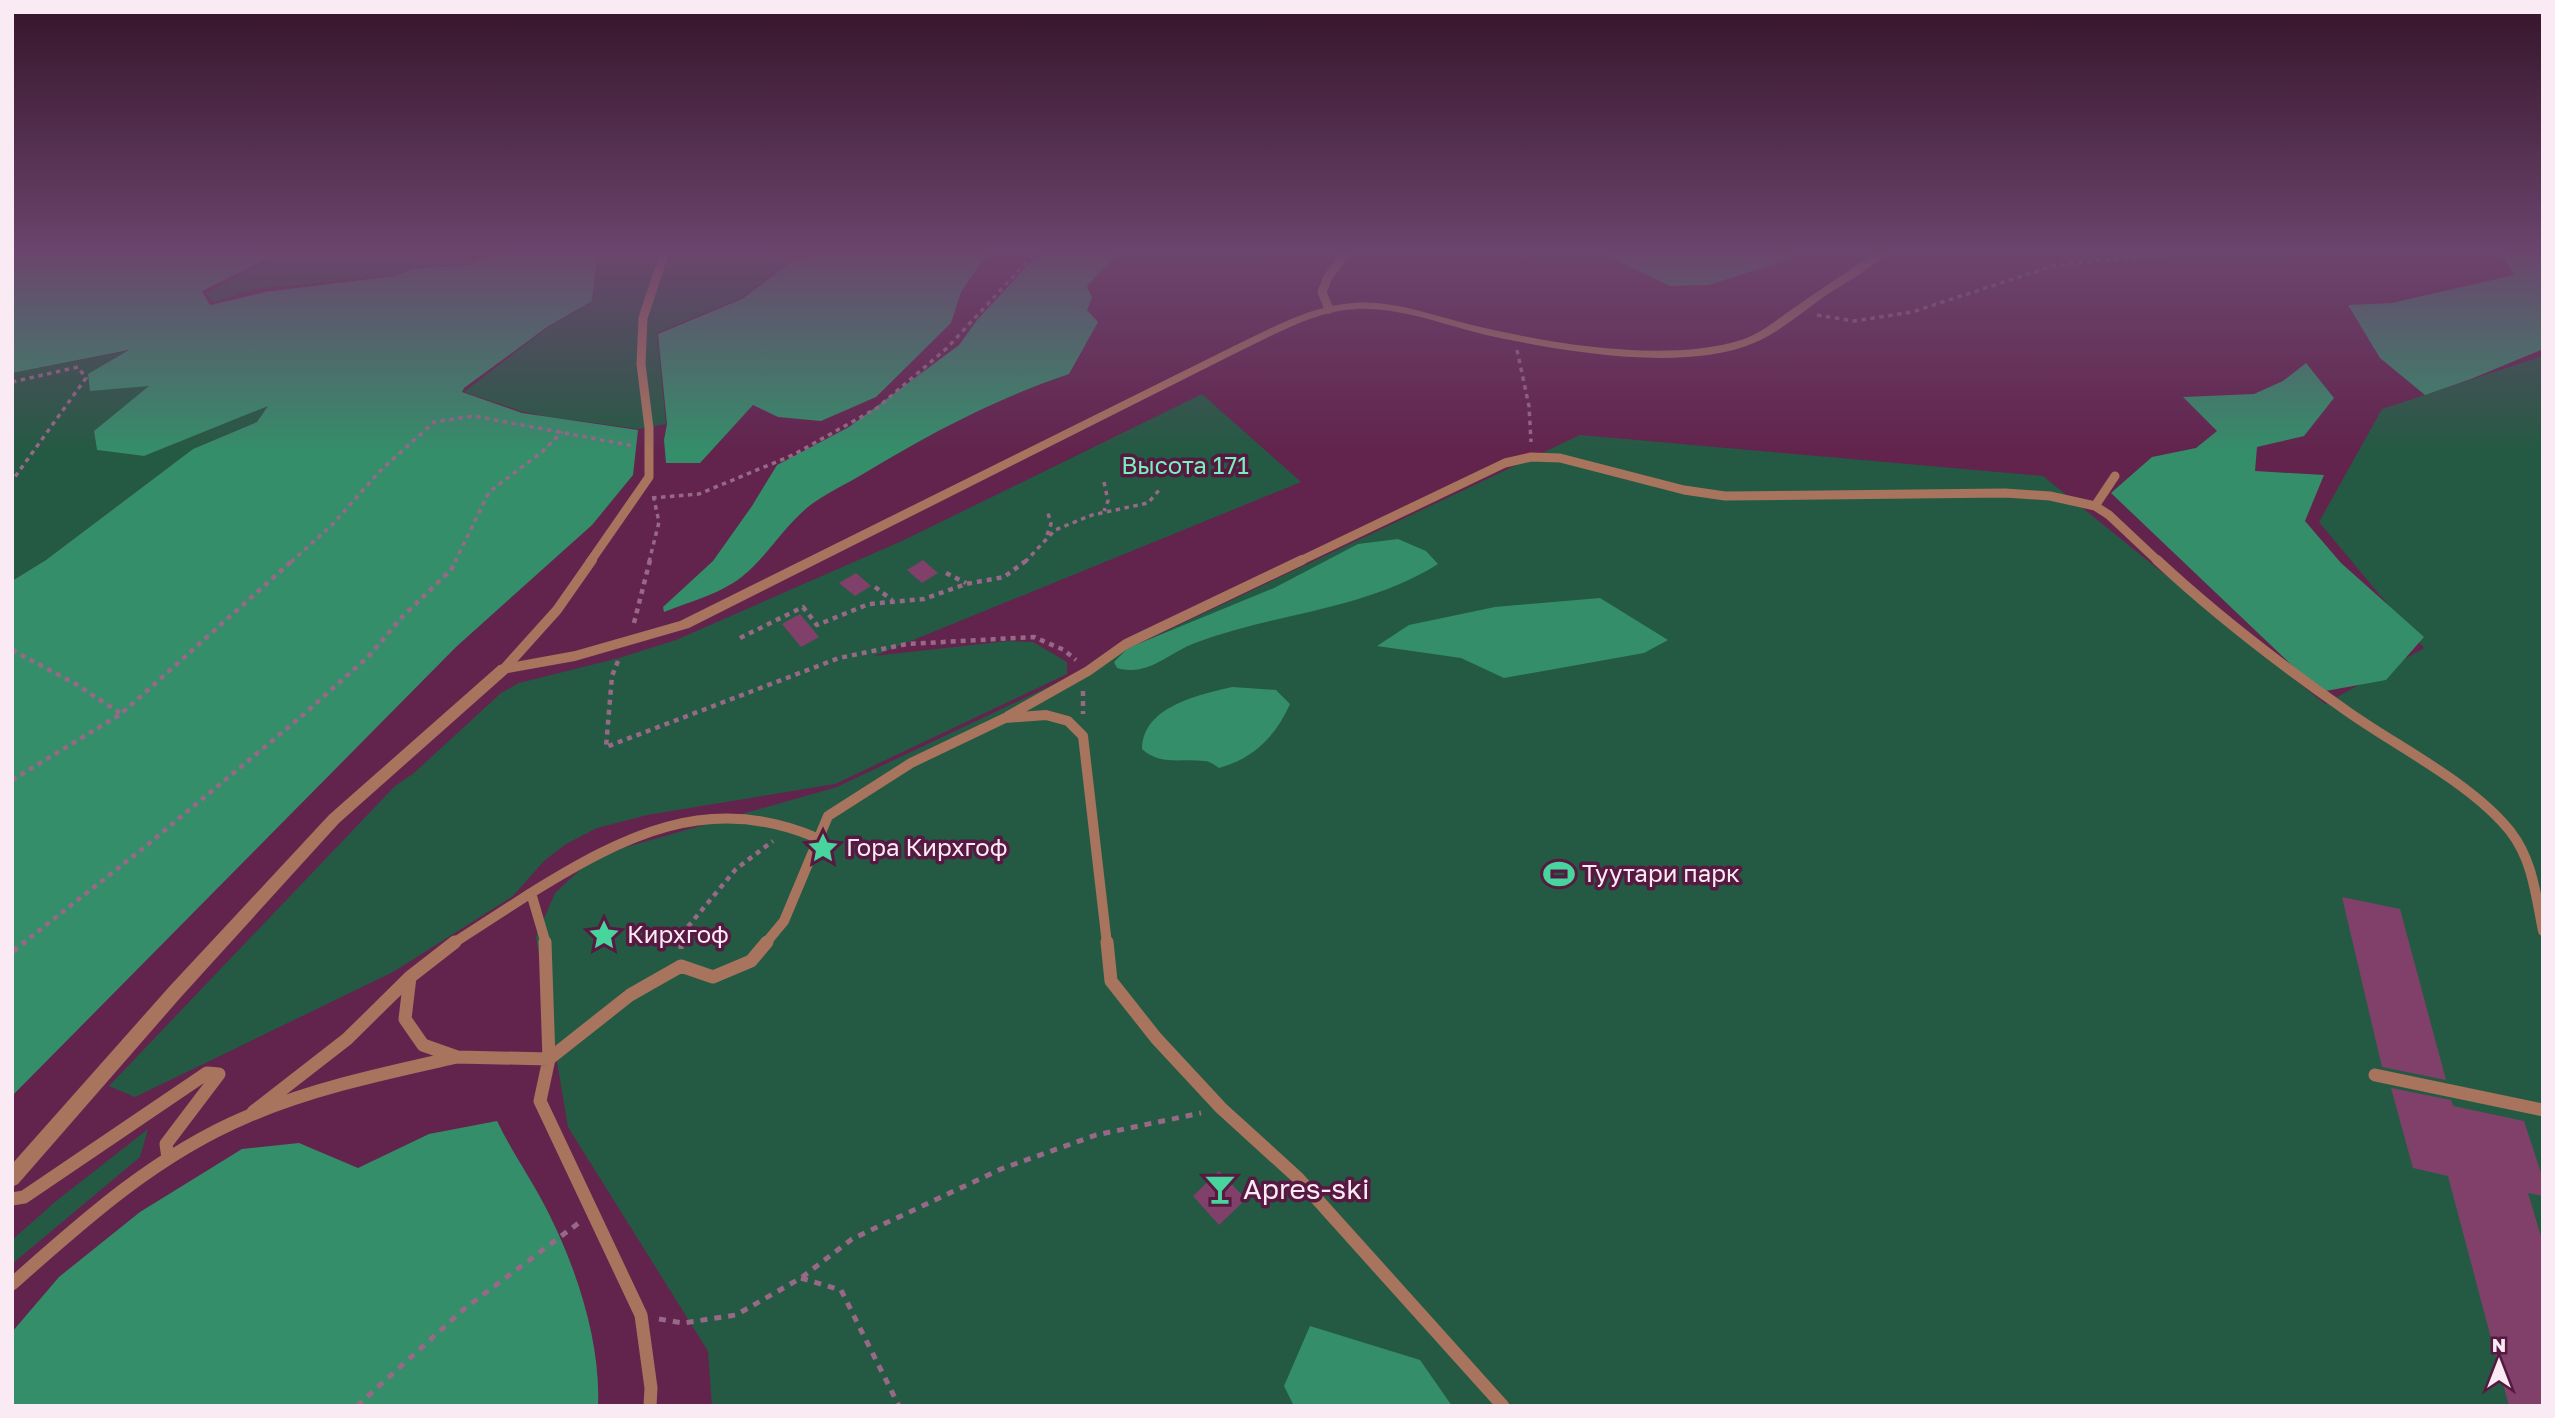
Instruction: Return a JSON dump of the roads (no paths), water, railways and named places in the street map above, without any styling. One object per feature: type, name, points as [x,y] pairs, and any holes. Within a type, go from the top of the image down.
[{"type":"street","points":[[12,1178],[175,992],[334,819],[504,669],[629,642],[684,625],[719,610],[826,552],[921,508],[1298,320]]},
{"type":"street","points":[[1440,320],[1590,349],[1687,351],[1748,341],[1768,332],[1784,320]]},
{"type":"lane","points":[[504,669],[557,610],[649,477],[641,364],[643,320]]},
{"type":"lane","points":[[12,1284],[92,1212],[168,1158],[246,1117],[352,1081],[457,1057],[549,1059],[630,995],[681,966],[713,978],[751,961],[784,921],[812,835],[828,816],[911,763],[1005,718],[1087,671],[1126,644],[1171,621],[1345,541],[1496,467],[1531,457],[1560,458],[1684,490],[1725,496],[2005,492],[2050,496],[2095,506],[2109,515],[2170,572],[2343,709],[2478,799],[2511,832],[2530,866],[2542,924]]},
{"type":"lane","points":[[2095,506],[2115,476]]},
{"type":"lane","points":[[1005,718],[1046,715],[1068,721],[1083,736],[1111,981],[1156,1038],[1221,1108],[1298,1178],[1503,1406]]},
{"type":"lane","points":[[246,1117],[347,1039],[410,978],[452,944],[618,842],[668,827],[725,816],[765,819],[812,835]]},
{"type":"lane","points":[[531,893],[546,945],[548,983],[546,1020],[549,1059],[540,1101],[641,1315],[651,1388],[650,1406]]},
{"type":"lane","points":[[410,978],[405,1019],[423,1045],[457,1057]]},
{"type":"lane","points":[[12,1199],[24,1197],[207,1073],[219,1074],[166,1144],[168,1158]]},
{"type":"lane","points":[[2375,1075],[2543,1110]]},
{"type":"place","name":"Гора Кирхгоф","points":[[823,848]]},
{"type":"place","name":"Туутари парк","points":[[1559,874]]},
{"type":"place","name":"Кирхгоф","points":[[604,935]]},
{"type":"place","name":"Apres-ski","points":[[1220,1189]]},
{"type":"park label","name":"Высота 171","points":[[1185,466]]}]
